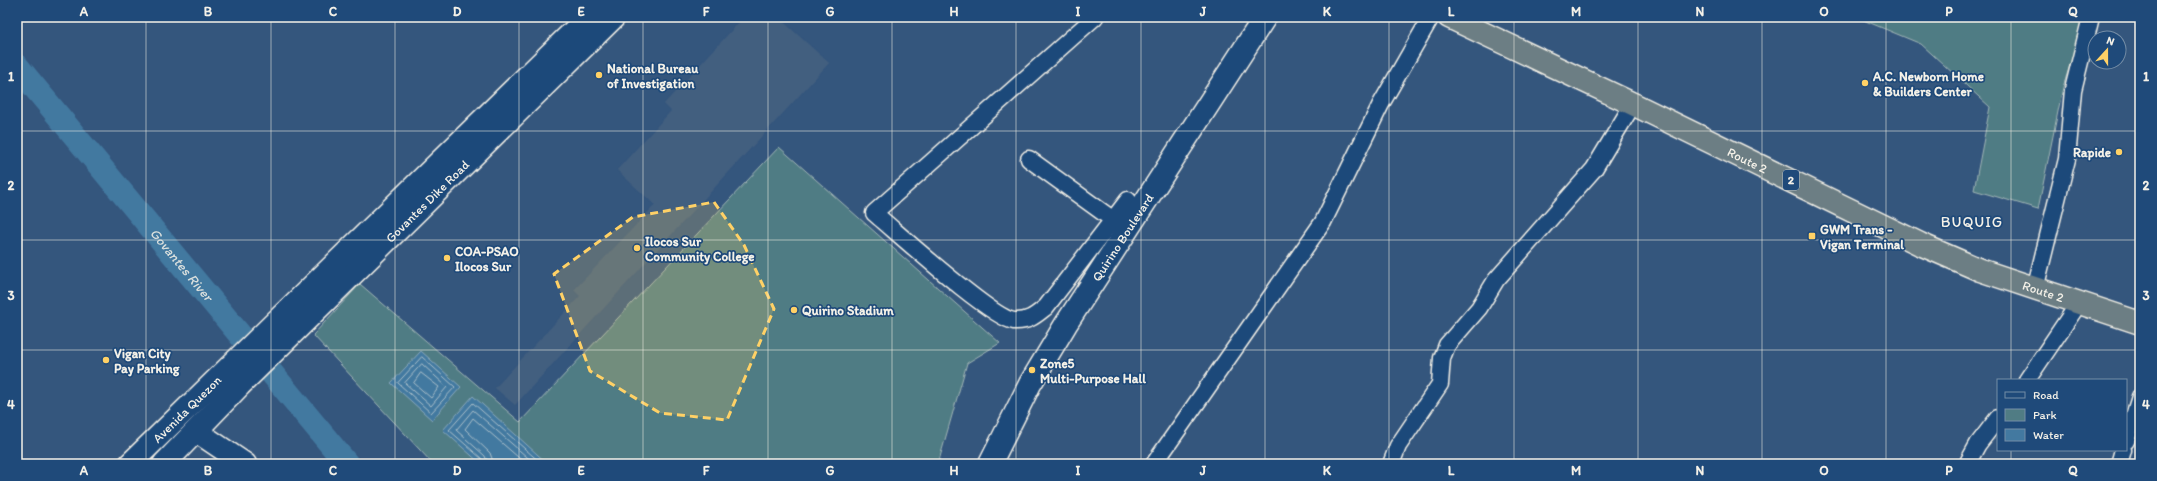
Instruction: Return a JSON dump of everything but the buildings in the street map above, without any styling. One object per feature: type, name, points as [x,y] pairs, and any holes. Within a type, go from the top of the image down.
[{"type":"highway","name":"Route 2","points":[[1449,17],[1633,104],[1920,244],[1980,270],[2140,324]]},
{"type":"main road","name":"Govantes Dike Road","points":[[558,59],[588,17]]},
{"type":"main road","name":"Govantes Dike Road","points":[[229,382],[291,323],[558,59],[614,17]]},
{"type":"main road","name":"Quirino Boulevard","points":[[990,464],[1030,384],[1066,324],[1265,17]]},
{"type":"main road","name":"Avenida Quezon","points":[[164,464],[196,431],[229,382]]},
{"type":"main road","name":"Avenida Quezon","points":[[130,464],[229,382]]},
{"type":"main road","points":[[196,431],[245,464]]},
{"type":"street","points":[[1095,17],[874,213],[982,303],[1003,317],[1014,321],[1031,320],[1046,307],[1082,263],[1112,219],[1128,200]]},
{"type":"street","points":[[1154,464],[1323,222],[1381,104],[1431,17]]},
{"type":"street","points":[[2035,289],[2067,159],[2073,90],[2091,17]]},
{"type":"street","points":[[1391,464],[1398,446],[1440,384],[1442,358],[1447,345],[1483,303],[1496,280],[1594,169],[1633,104]]},
{"type":"street","points":[[1029,159],[1112,219]]},
{"type":"street","points":[[2028,379],[2079,303]]},
{"type":"street","points":[[2127,438],[2140,397]]},
{"type":"street","points":[[1967,464],[1978,444],[1997,419]]},
{"type":"street","points":[[2119,464],[2123,451]]},
{"type":"highlighted area","points":[[714,202],[744,245],[774,309],[727,420],[660,413],[590,371],[554,274],[633,217]]},
{"type":"shaded area","name":"Ilocos Sur Community College","points":[[744,17],[778,17],[829,63],[515,405],[495,388],[580,296],[574,290],[655,205],[617,170],[671,111],[664,104]]},
{"type":"green space","points":[[1856,17],[2085,17],[2063,87],[2038,209],[1974,190],[1990,107],[1921,44]]},
{"type":"green space","name":"Quirino Stadium","points":[[779,147],[1000,343],[967,363],[938,464],[433,464],[313,335],[360,284],[520,422]]},
{"type":"water","points":[[421,351],[461,387],[432,420],[391,383]]},
{"type":"water","points":[[473,396],[548,464],[481,464],[443,430]]},
{"type":"waterway","name":"Govantes River","points":[[17,66],[347,464]]},
{"type":"place","name":"National Bureau of Investigation","points":[[599,75]]},
{"type":"place","name":"A.C. Newborn Home & Builders Center","points":[[1865,83]]},
{"type":"place","name":"Rapide","points":[[2119,152]]},
{"type":"place","name":"GWM Trans - Vigan Terminal","points":[[1812,236]]},
{"type":"place","name":"Ilocos Sur Community College","points":[[637,248]]},
{"type":"place","name":"COA-PSAO Ilocos Sur","points":[[447,258]]},
{"type":"place","name":"Quirino Stadium","points":[[794,310]]},
{"type":"place","name":"Vigan City Pay Parking","points":[[106,360]]},
{"type":"place","name":"Zone5 Multi-Purpose Hall","points":[[1032,370]]},
{"type":"district","name":"BUQUIG","points":[[1972,222]]}]
